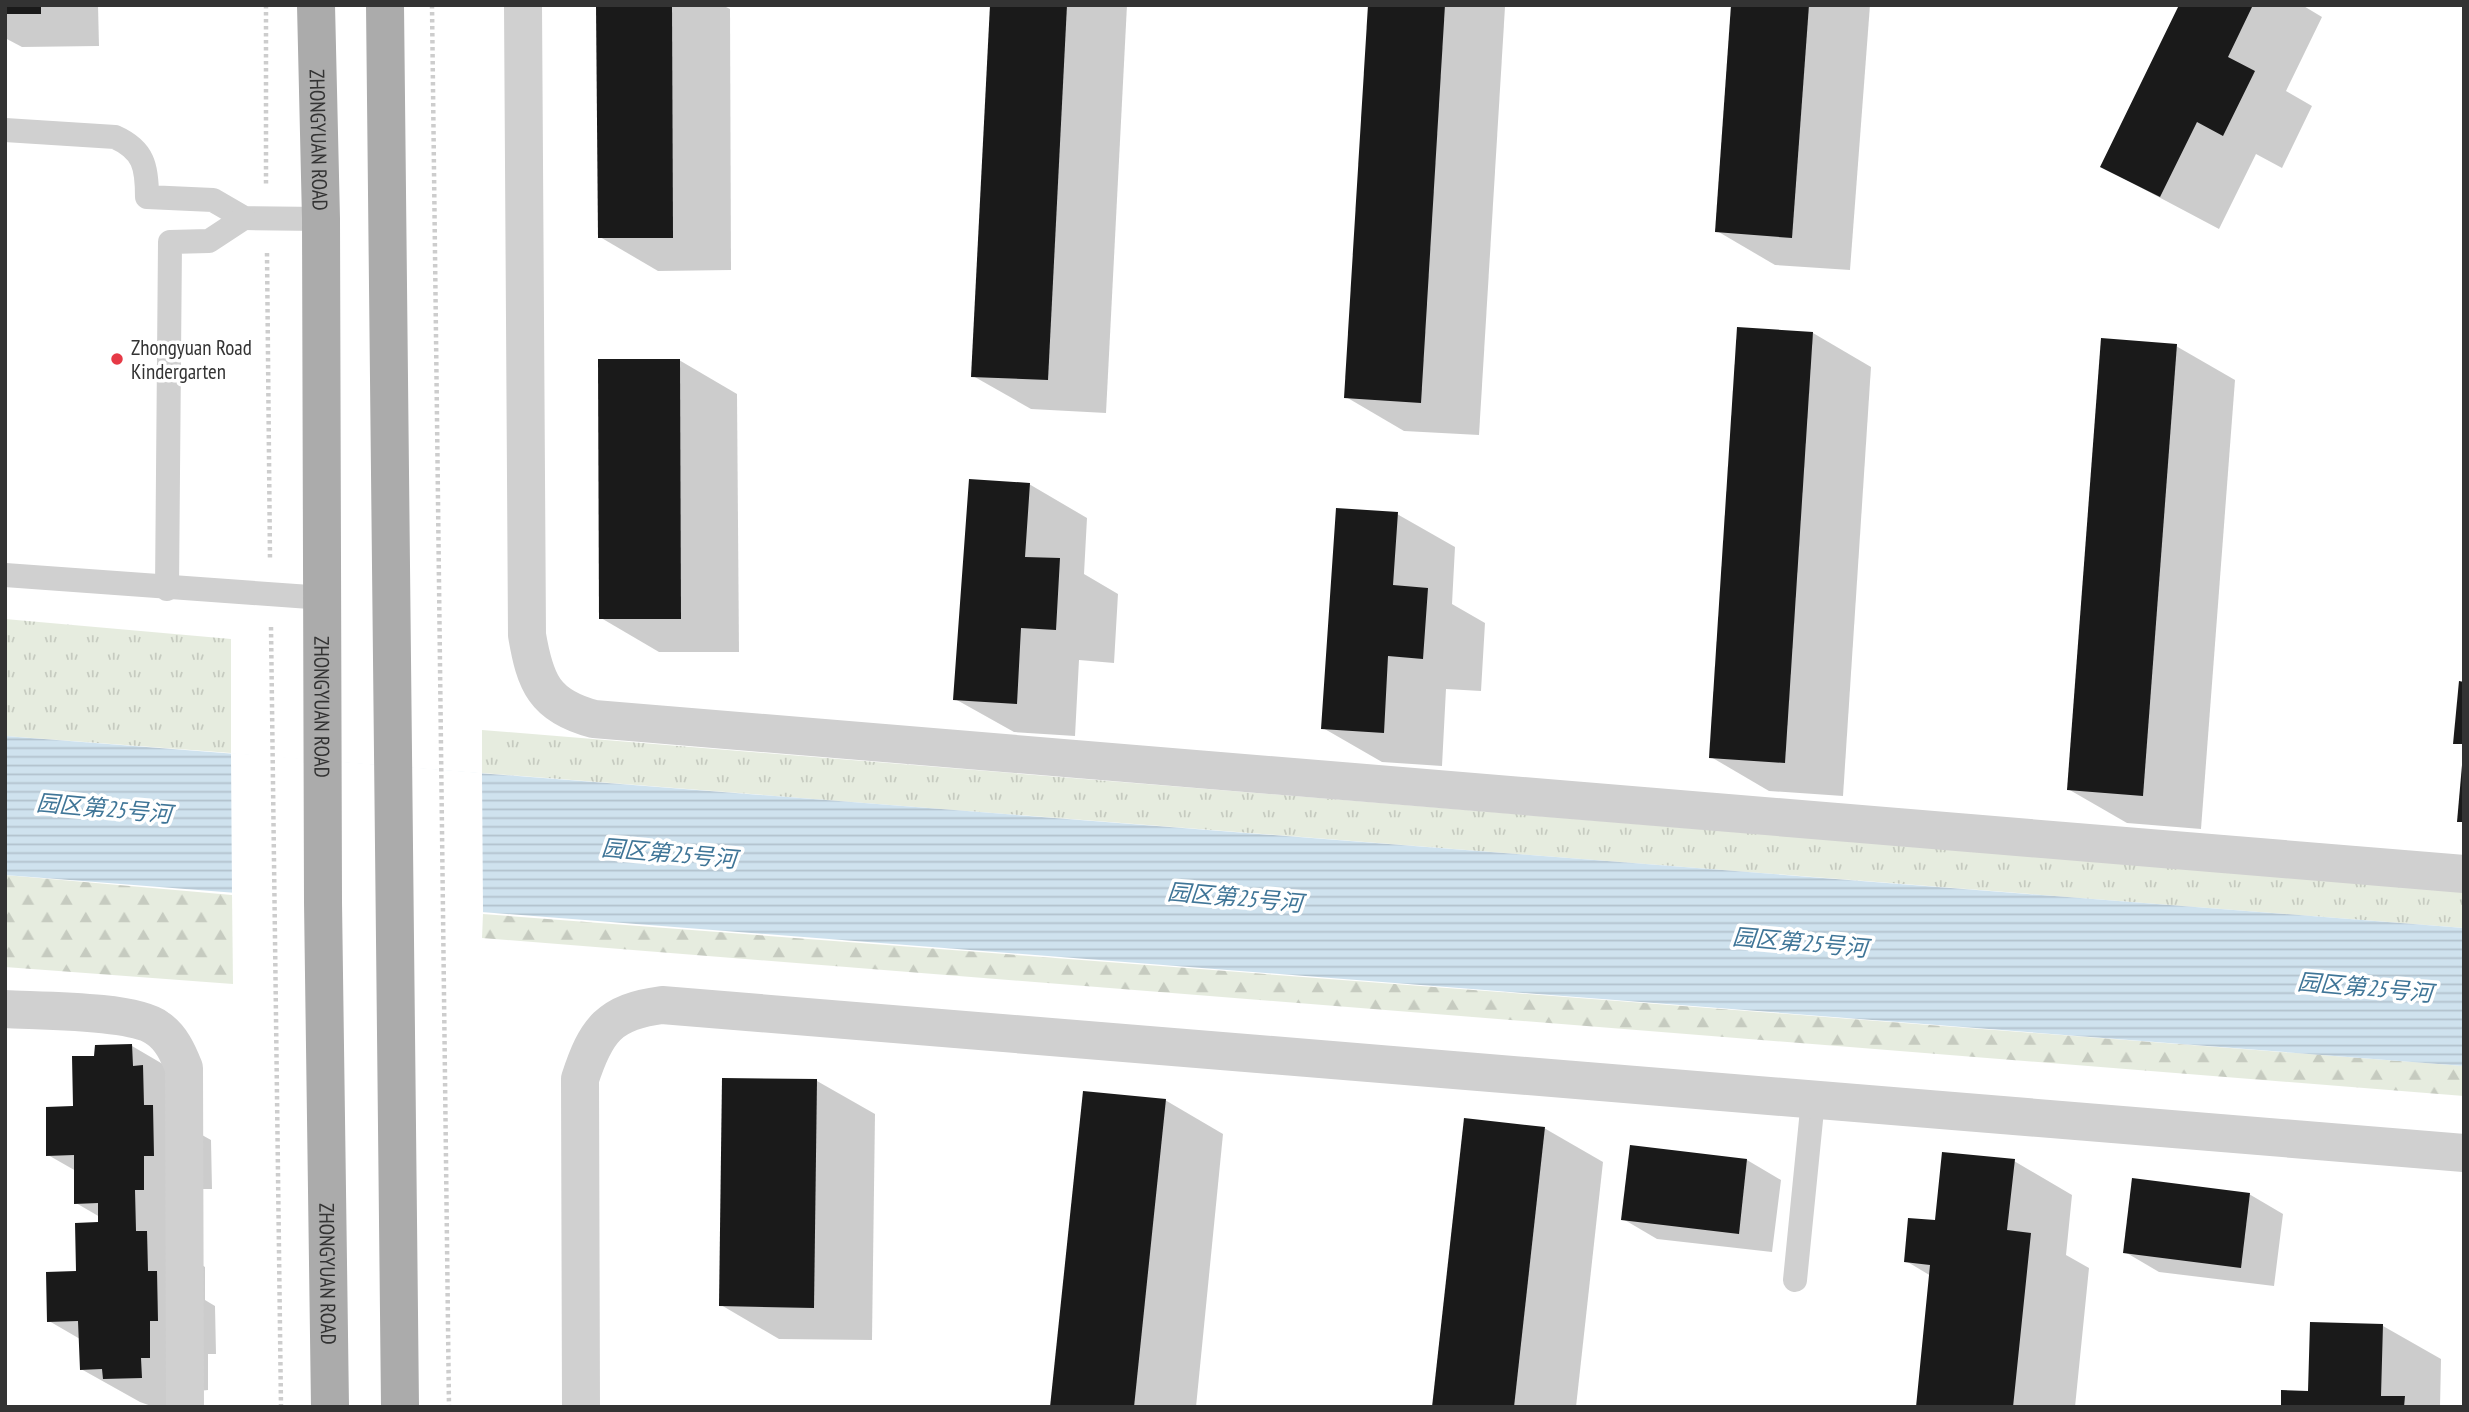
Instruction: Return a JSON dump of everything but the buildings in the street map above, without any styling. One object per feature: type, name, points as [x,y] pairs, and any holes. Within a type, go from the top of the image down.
[{"type":"main road","name":"ZHONGYUAN ROAD","points":[[316,5],[321,219],[323,902],[330,1407]]},
{"type":"main road","points":[[385,5],[391,766],[400,1407]]},
{"type":"street","points":[[523,5],[527,635],[533,669],[548,696],[569,713],[593,719],[2464,874]]},
{"type":"street","points":[[581,1407],[580,1079],[589,1051],[601,1031],[615,1018],[638,1008],[662,1005],[2464,1153]]},
{"type":"street","points":[[5,1009],[135,1018],[157,1027],[174,1045],[184,1068],[186,1407]]},
{"type":"lane","points":[[5,130],[115,137],[131,144],[141,156],[147,177],[147,197],[213,200],[255,217],[321,219]]},
{"type":"lane","points":[[167,589],[170,242],[209,241],[255,217]]},
{"type":"lane","points":[[5,575],[167,589],[324,598]]},
{"type":"lane","points":[[1795,1280],[1813,1100]]},
{"type":"path","points":[[266,5],[255,217],[270,596],[281,1407]]},
{"type":"path","points":[[432,5],[449,1407]]},
{"type":"green space","points":[[5,619],[231,639],[231,753],[5,736]]},
{"type":"green space","points":[[482,730],[2464,891],[2464,928],[482,773]]},
{"type":"green space","points":[[5,875],[232,895],[233,984],[5,967]]},
{"type":"green space","points":[[483,914],[2464,1066],[2464,1096],[482,938]]},
{"type":"water","name":"园区第25号河","points":[[5,736],[2464,928],[2464,1066],[5,875]]},
{"type":"pier","points":[[231,753],[482,773],[483,914],[232,895]]},
{"type":"place","name":"Zhongyuan Road Kindergarten","points":[[117,359]]}]
